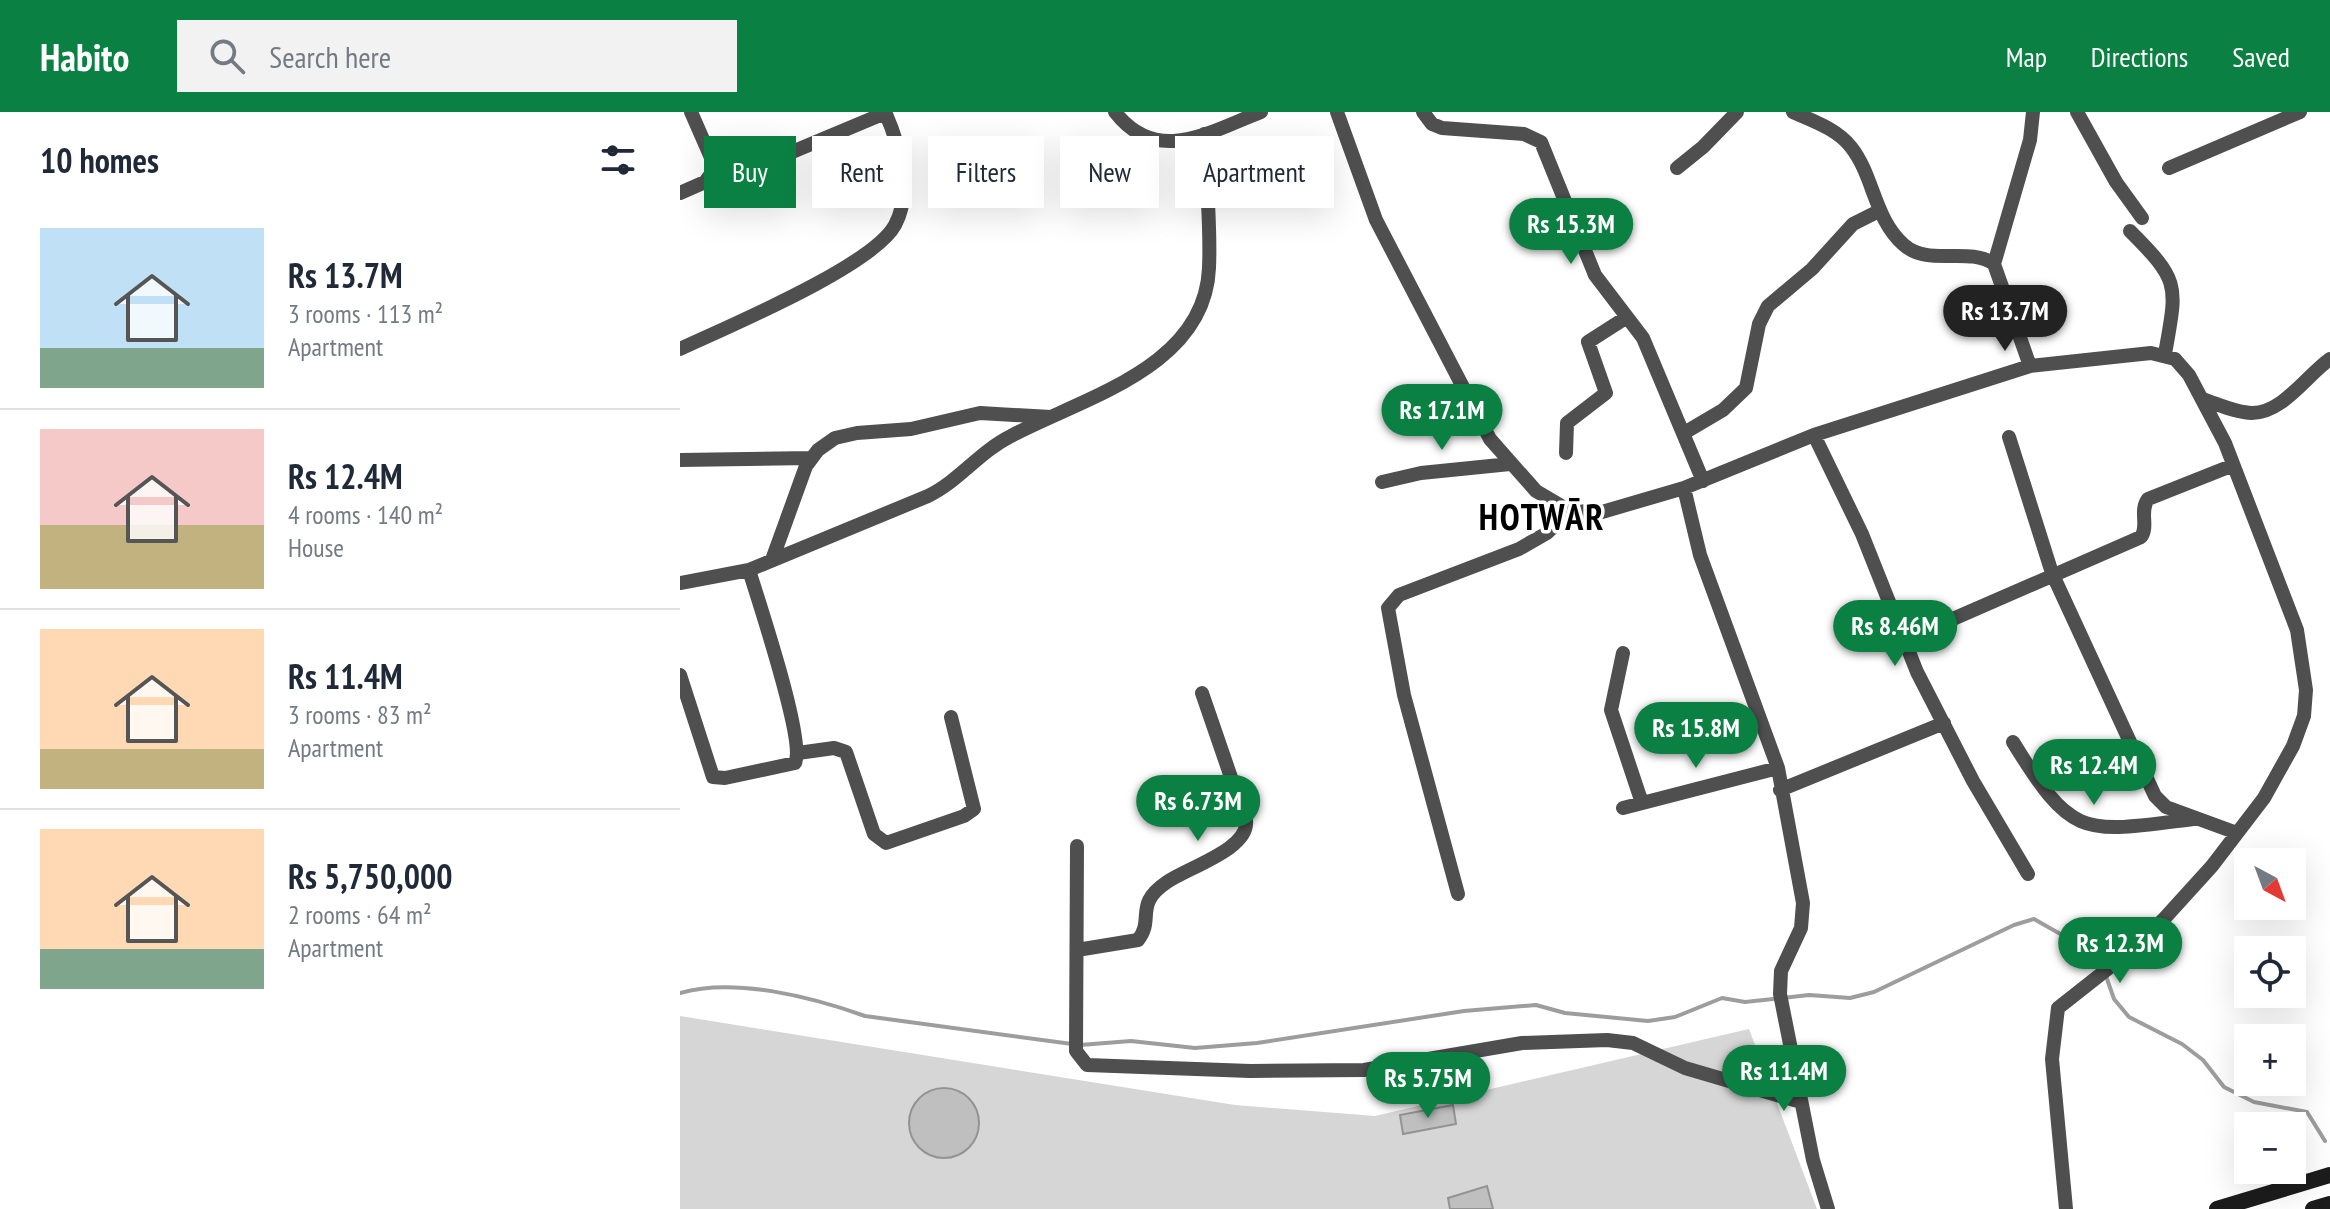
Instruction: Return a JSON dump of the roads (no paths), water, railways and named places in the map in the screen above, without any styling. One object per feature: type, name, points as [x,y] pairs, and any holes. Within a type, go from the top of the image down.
[{"type":"main road","points":[[2217,1209],[2330,1175]]},
{"type":"main road","points":[[2313,1209],[2330,1204]]},
{"type":"street","points":[[691,112],[704,142]]},
{"type":"street","points":[[680,349],[798,294],[870,250],[897,222],[903,190],[897,144],[885,112],[796,150]]},
{"type":"street","points":[[1115,112],[1143,139],[1159,143],[1204,134],[1261,112]]},
{"type":"street","points":[[1337,112],[1376,220],[1404,279],[1490,439],[1536,491],[1570,511],[1602,512],[1684,488],[1814,435],[2030,366],[2151,353],[2165,354],[2182,366],[2225,443],[2231,466],[2297,630],[2306,690],[2304,716],[2293,746],[2264,798],[2237,833],[2163,920],[2092,985],[2058,1008],[2052,1059],[2066,1209]]},
{"type":"street","points":[[1423,112],[1432,124],[1442,128],[1524,134],[1541,142],[1595,275],[1643,338],[1703,481]]},
{"type":"street","points":[[1677,168],[1737,112]]},
{"type":"street","points":[[1793,112],[1839,135],[1850,146],[1879,211],[1900,242],[1914,252],[1981,258],[1994,264]]},
{"type":"street","points":[[2030,366],[1994,264],[2030,140],[2033,112]]},
{"type":"street","points":[[2077,112],[2116,182],[2142,218]]},
{"type":"street","points":[[2169,168],[2300,112]]},
{"type":"street","points":[[680,583],[749,570],[941,490],[995,445],[1097,397],[1161,357],[1180,338],[1196,314],[1209,270],[1204,134]]},
{"type":"street","points":[[680,193],[704,181]]},
{"type":"street","points":[[1684,433],[1742,395],[1751,375],[1759,324],[1768,306],[1812,269],[1853,224],[1879,211]]},
{"type":"street","points":[[2130,231],[2160,261],[2174,286],[2165,354]]},
{"type":"street","points":[[1566,453],[1567,423],[1606,393],[1588,342],[1627,317]]},
{"type":"street","points":[[2202,399],[2246,412],[2262,412],[2287,397],[2330,359]]},
{"type":"street","points":[[772,560],[799,481],[811,458],[835,438],[911,429],[980,413],[1051,417]]},
{"type":"street","points":[[1814,435],[1862,534],[1917,672],[2028,874]]},
{"type":"street","points":[[2009,437],[2052,573],[2155,796],[2166,807],[2237,833]]},
{"type":"street","points":[[680,460],[811,458]]},
{"type":"street","points":[[1382,482],[1421,473],[1510,464]]},
{"type":"street","points":[[1946,622],[2052,573],[2141,537],[2143,506],[2153,495],[2231,466]]},
{"type":"street","points":[[1684,488],[1700,555],[1778,768],[1803,917],[1784,959],[1781,1000],[1801,1102],[1828,1209]]},
{"type":"street","points":[[1458,894],[1404,695],[1388,608],[1399,595],[1534,541],[1570,511]]},
{"type":"street","points":[[680,675],[713,777],[795,763],[798,753],[781,679],[749,570]]},
{"type":"street","points":[[1623,653],[1611,710],[1642,803]]},
{"type":"street","points":[[1077,950],[1138,940],[1147,901],[1153,892],[1184,871],[1238,843],[1245,834],[1246,821],[1202,693]]},
{"type":"street","points":[[798,753],[834,748],[846,752],[874,834],[886,843],[964,816],[974,809],[951,717]]},
{"type":"street","points":[[1780,790],[1944,723]]},
{"type":"street","points":[[2013,742],[2050,800],[2077,820],[2104,828],[2123,828],[2197,818]]},
{"type":"street","points":[[1623,808],[1778,768]]},
{"type":"street","points":[[1077,846],[1076,1045],[1082,1062],[1100,1068],[1364,1070],[1522,1043],[1607,1040],[1633,1043],[1685,1068],[1801,1102]]},
{"type":"waterway","points":[[1080,1045],[1131,1041],[1195,1048],[1257,1043],[1464,1011],[1536,1005],[1565,1013],[1648,1021],[1675,1017],[1722,998],[1745,1002],[1809,995],[1850,998],[1874,992],[2014,925],[2034,919],[2099,956],[2103,968]]},
{"type":"waterway","points":[[2106,976],[2114,999],[2129,1017],[2182,1044],[2203,1060],[2224,1087],[2254,1102],[2307,1112],[2325,1141]]},
{"type":"waterway","points":[[680,993],[724,987],[773,991],[865,1016],[1072,1044]]},
{"type":"district","name":"HOTWĀR","points":[[1542,516]]}]
